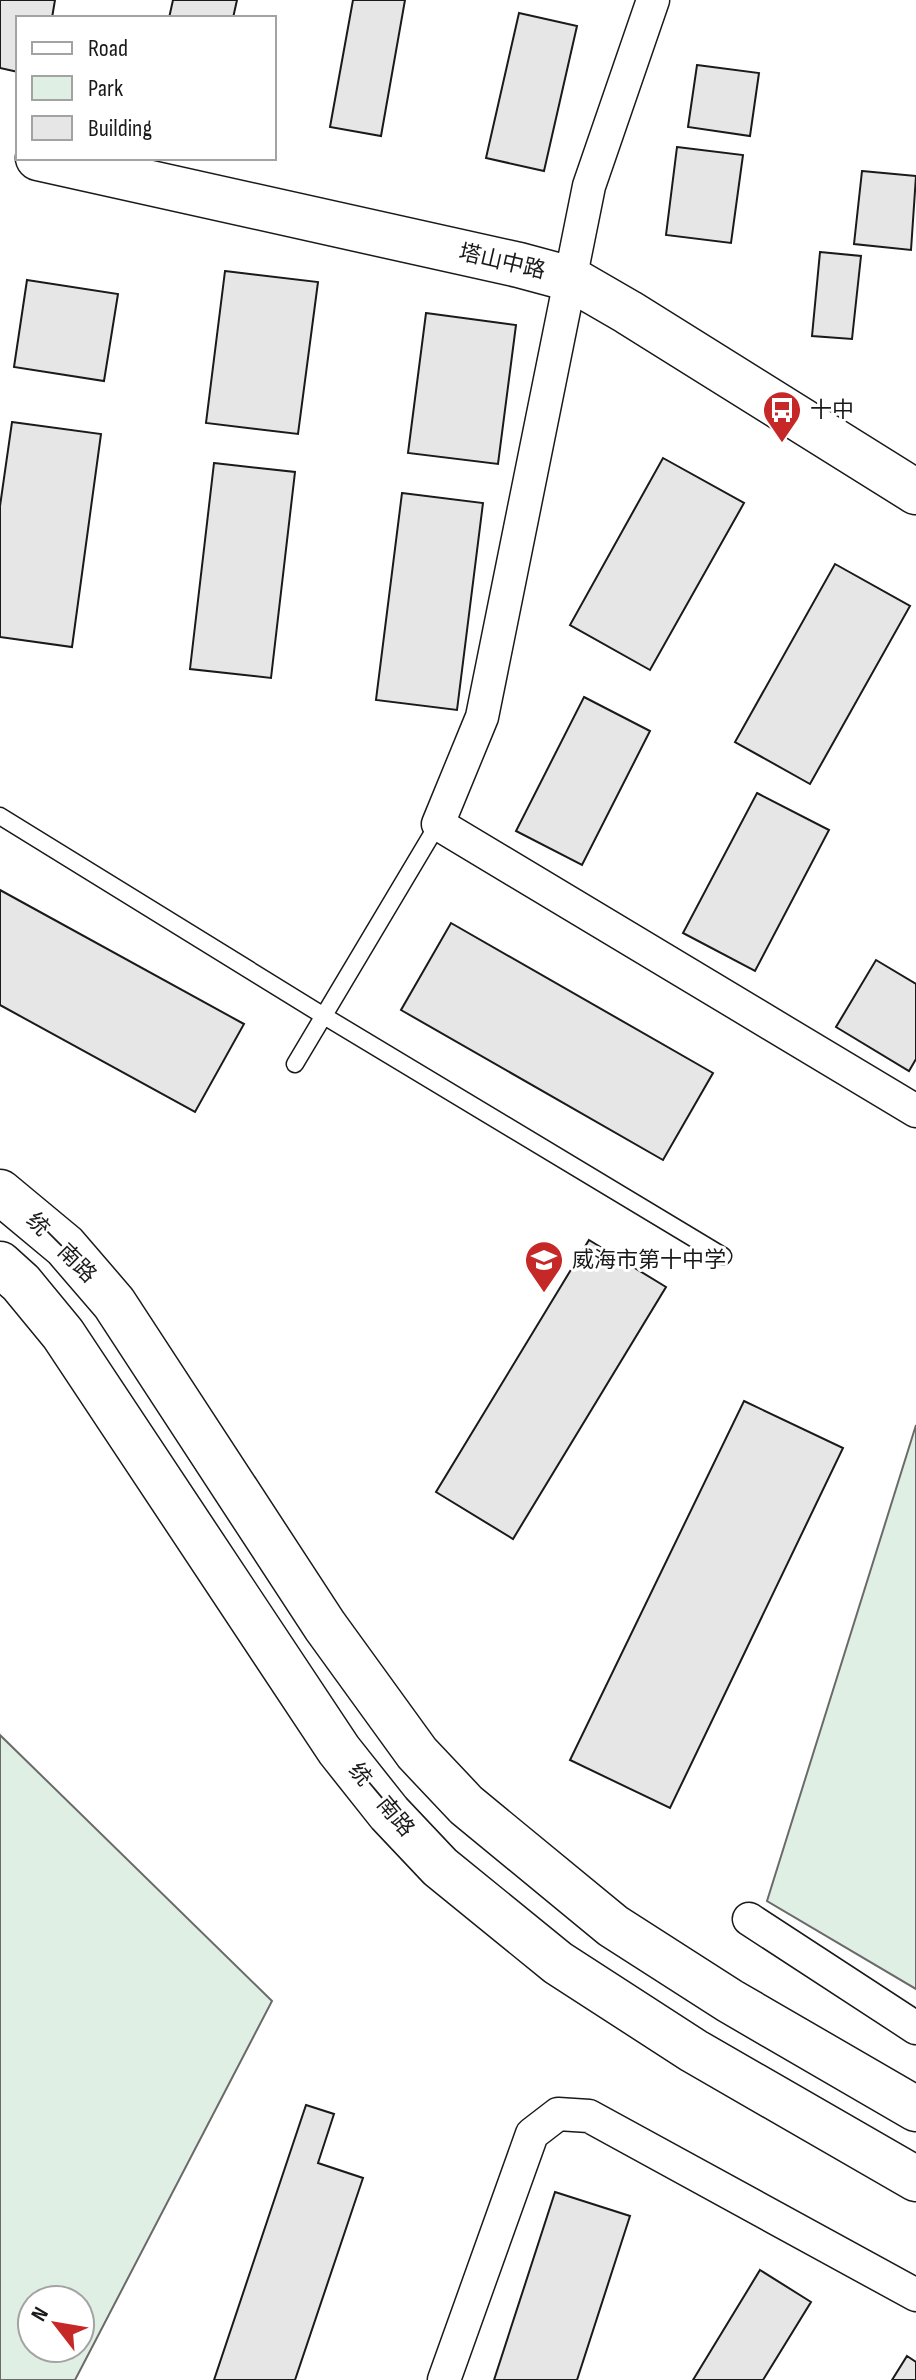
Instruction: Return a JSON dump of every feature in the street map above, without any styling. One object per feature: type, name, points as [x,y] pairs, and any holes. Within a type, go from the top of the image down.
[{"type":"main road","name":"塔山中路","points":[[47,160],[504,261],[571,279],[916,492]]},
{"type":"main road","name":"统一南路","points":[[0,1192],[65,1246],[114,1303],[325,1626],[417,1753],[466,1805],[613,1926],[730,2001],[916,2109]]},
{"type":"main road","name":"统一南路","points":[[0,1264],[21,1283],[63,1334],[339,1750],[389,1813],[440,1867],[558,1963],[694,2051],[916,2179]]},
{"type":"street","points":[[653,0],[589,186],[482,717],[438,824],[916,1111]]},
{"type":"street","points":[[749,1919],[916,2028]]},
{"type":"street","points":[[444,2380],[532,2134],[558,2114],[589,2116],[916,2295]]},
{"type":"lane","points":[[0,816],[324,1016],[723,1256]]},
{"type":"lane","points":[[295,1064],[438,824]]},
{"type":"green space","points":[[916,1425],[916,1989],[767,1901]]},
{"type":"green space","points":[[0,1735],[272,2001],[96,2340],[96,2284],[16,2284],[16,2364],[83,2364],[75,2380],[0,2380]]},
{"type":"building","points":[[0,0],[55,0],[52,16],[16,16],[16,72],[0,68]]},
{"type":"building","points":[[173,0],[237,0],[233,16],[169,16]]},
{"type":"building","points":[[353,0],[405,0],[381,136],[330,127]]},
{"type":"building","points":[[519,13],[577,26],[544,171],[486,158]]},
{"type":"building","points":[[697,65],[759,73],[750,136],[688,127]]},
{"type":"building","points":[[677,147],[743,155],[731,243],[666,235]]},
{"type":"building","points":[[862,171],[916,176],[911,250],[854,244]]},
{"type":"building","points":[[820,252],[861,256],[852,339],[812,336]]},
{"type":"building","points":[[225,271],[318,282],[298,434],[206,423]]},
{"type":"building","points":[[27,280],[118,294],[104,381],[14,367]]},
{"type":"building","points":[[426,313],[516,325],[498,464],[408,453]]},
{"type":"building","points":[[12,422],[101,434],[72,647],[0,637],[0,506]]},
{"type":"building","points":[[663,458],[744,503],[650,670],[570,625]]},
{"type":"building","points":[[214,463],[295,472],[271,678],[190,669]]},
{"type":"building","points":[[402,493],[483,503],[457,710],[376,700]]},
{"type":"building","points":[[835,564],[910,606],[810,784],[735,742]]},
{"type":"building","points":[[584,697],[650,731],[582,865],[516,831]]},
{"type":"building","points":[[757,793],[829,830],[755,971],[683,933]]},
{"type":"building","points":[[0,890],[244,1024],[195,1112],[0,1005]]},
{"type":"building","points":[[451,923],[713,1073],[663,1160],[401,1010]]},
{"type":"building","points":[[876,960],[916,984],[916,1059],[909,1071],[836,1027]]},
{"type":"building","points":[[589,1240],[666,1287],[513,1539],[436,1492]]},
{"type":"building","points":[[744,1401],[843,1448],[670,1808],[570,1760]]},
{"type":"building","points":[[306,2105],[334,2114],[318,2163],[363,2178],[295,2380],[214,2380]]},
{"type":"building","points":[[555,2192],[630,2216],[577,2380],[494,2380]]},
{"type":"building","points":[[760,2270],[811,2302],[763,2380],[693,2380]]},
{"type":"building","points":[[907,2356],[916,2362],[916,2380],[892,2380]]},
{"type":"place","name":"十中","points":[[782,444]]},
{"type":"place","name":"威海市第十中学","points":[[544,1294]]}]
